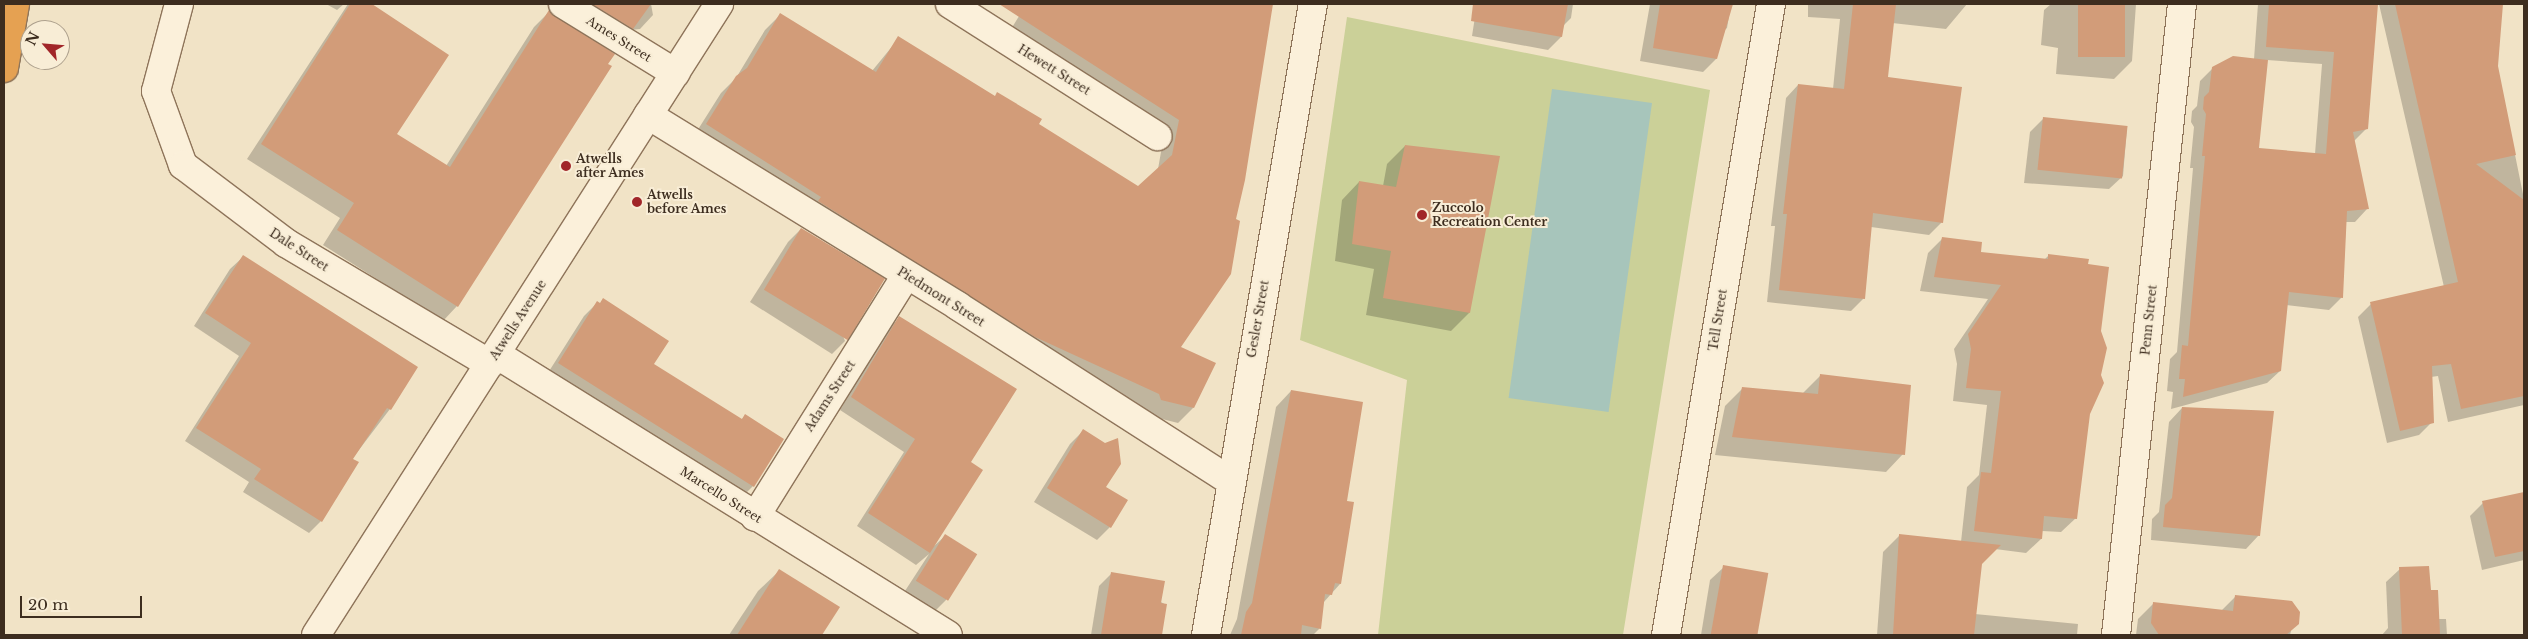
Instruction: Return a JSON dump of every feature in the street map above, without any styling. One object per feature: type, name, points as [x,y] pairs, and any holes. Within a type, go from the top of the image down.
[{"type":"highway","points":[[4,68],[15,4]]},
{"type":"street","name":"Dale Street","points":[[178,4],[156,91],[183,165],[286,244],[493,359]]},
{"type":"street","name":"Ames Street","points":[[564,4],[675,73]]},
{"type":"street","name":"Atwells Avenue","points":[[316,635],[719,4]]},
{"type":"street","name":"Hewett Street","points":[[950,4],[1157,136]]},
{"type":"street","name":"Gesler Street","points":[[1206,635],[1313,4]]},
{"type":"street","name":"Tell Street","points":[[1666,635],[1771,4]]},
{"type":"street","name":"Penn Street","points":[[2116,635],[2182,4]]},
{"type":"street","name":"Piedmont Street","points":[[648,115],[1231,481]]},
{"type":"street","name":"Adams Street","points":[[755,517],[906,276]]},
{"type":"street","name":"Marcello Street","points":[[493,359],[948,635]]},
{"type":"green space","points":[[1347,17],[1710,90],[1623,635],[1378,635],[1407,380],[1300,340]]},
{"type":"water","points":[[1552,89],[1652,103],[1609,412],[1509,398]]},
{"type":"building","points":[[350,4],[372,4],[449,55],[397,134],[450,167],[549,10],[615,54],[608,64],[612,66],[458,307],[337,230],[354,203],[261,144]]},
{"type":"building","points":[[592,4],[651,4],[633,29]]},
{"type":"building","points":[[999,4],[1273,4],[1245,180],[1236,219],[1240,221],[1231,274],[1181,347],[1216,363],[1194,408],[1161,400],[1159,394],[1035,337],[818,201],[821,197],[706,124],[736,76],[747,68],[780,13],[876,72],[898,36],[995,96],[997,92],[1042,119],[1039,124],[1138,186],[1172,155],[1179,120]]},
{"type":"building","points":[[1473,4],[1568,4],[1562,37],[1471,21]]},
{"type":"building","points":[[1660,4],[1733,4],[1717,59],[1653,48]]},
{"type":"building","points":[[1853,4],[1896,4],[1888,77],[1962,87],[1943,223],[1873,213],[1865,299],[1779,290],[1787,214],[1783,214],[1798,84],[1844,89]]},
{"type":"building","points":[[2078,4],[2125,4],[2125,57],[2078,57]]},
{"type":"building","points":[[2269,4],[2378,4],[2368,129],[2353,132],[2369,209],[2347,211],[2343,298],[2289,292],[2281,371],[2183,397],[2185,379],[2179,379],[2182,345],[2188,346],[2205,156],[2202,156],[2206,114],[2203,109],[2204,97],[2209,92],[2212,67],[2233,56],[2268,60],[2259,148],[2326,154],[2334,52],[2266,47]]},
{"type":"building","points":[[2395,4],[2503,4],[2498,66],[2516,155],[2476,164],[2524,200],[2524,396],[2461,409],[2451,364],[2432,366],[2434,423],[2400,431],[2370,302],[2458,282]]},
{"type":"building","points":[[2043,117],[2128,126],[2122,179],[2037,170]]},
{"type":"building","name":"Zuccolo Recreation Center","points":[[1405,145],[1500,156],[1470,313],[1383,298],[1391,251],[1352,244],[1359,181],[1396,187]]},
{"type":"building","points":[[801,228],[885,278],[848,340],[764,290]]},
{"type":"building","points":[[1942,237],[1982,242],[1981,252],[2048,259],[2048,254],[2089,259],[2088,264],[2109,267],[2101,331],[2107,348],[2101,375],[2104,383],[2090,414],[2077,519],[2044,516],[2042,539],[1974,531],[1981,472],[1991,473],[2001,391],[1966,388],[1971,349],[1968,334],[2001,285],[1934,277]]},
{"type":"building","points":[[243,255],[418,367],[391,410],[387,408],[353,459],[359,462],[322,522],[254,479],[261,469],[196,428],[251,343],[205,313]]},
{"type":"building","points":[[603,298],[669,341],[654,364],[742,419],[745,414],[784,439],[754,487],[558,363],[597,301],[600,303]]},
{"type":"building","points":[[899,316],[1017,389],[971,462],[983,470],[930,553],[868,513],[915,439],[851,397]]},
{"type":"building","points":[[1820,374],[1911,385],[1905,455],[1732,437],[1742,387],[1818,394]]},
{"type":"building","points":[[1291,390],[1363,402],[1347,501],[1354,502],[1341,584],[1335,583],[1332,595],[1325,594],[1321,629],[1302,625],[1301,635],[1241,635],[1246,612],[1252,603]]},
{"type":"building","points":[[2182,407],[2274,411],[2260,536],[2163,527],[2165,505],[2172,498]]},
{"type":"building","points":[[1083,429],[1105,443],[1118,438],[1121,464],[1106,487],[1128,500],[1111,528],[1047,488]]},
{"type":"building","points":[[2524,492],[2524,551],[2495,557],[2482,501]]},
{"type":"building","points":[[945,534],[977,554],[948,601],[916,581]]},
{"type":"building","points":[[1899,534],[2001,545],[1982,564],[1974,635],[1893,635]]},
{"type":"building","points":[[1723,565],[1768,573],[1757,635],[1711,635]]},
{"type":"building","points":[[2429,566],[2431,590],[2438,590],[2440,635],[2402,635],[2399,567]]},
{"type":"building","points":[[779,569],[840,607],[822,635],[737,635]]},
{"type":"building","points":[[1111,572],[1165,581],[1161,603],[1167,604],[1162,635],[1101,635]]},
{"type":"building","points":[[2235,595],[2292,601],[2300,612],[2299,624],[2286,635],[2159,635],[2151,623],[2153,602],[2233,611]]},
{"type":"place","name":"Atwells after Ames","points":[[566,166]]},
{"type":"place","name":"Atwells before Ames","points":[[637,202]]},
{"type":"place","name":"Zuccolo Recreation Center","points":[[1422,215]]}]
